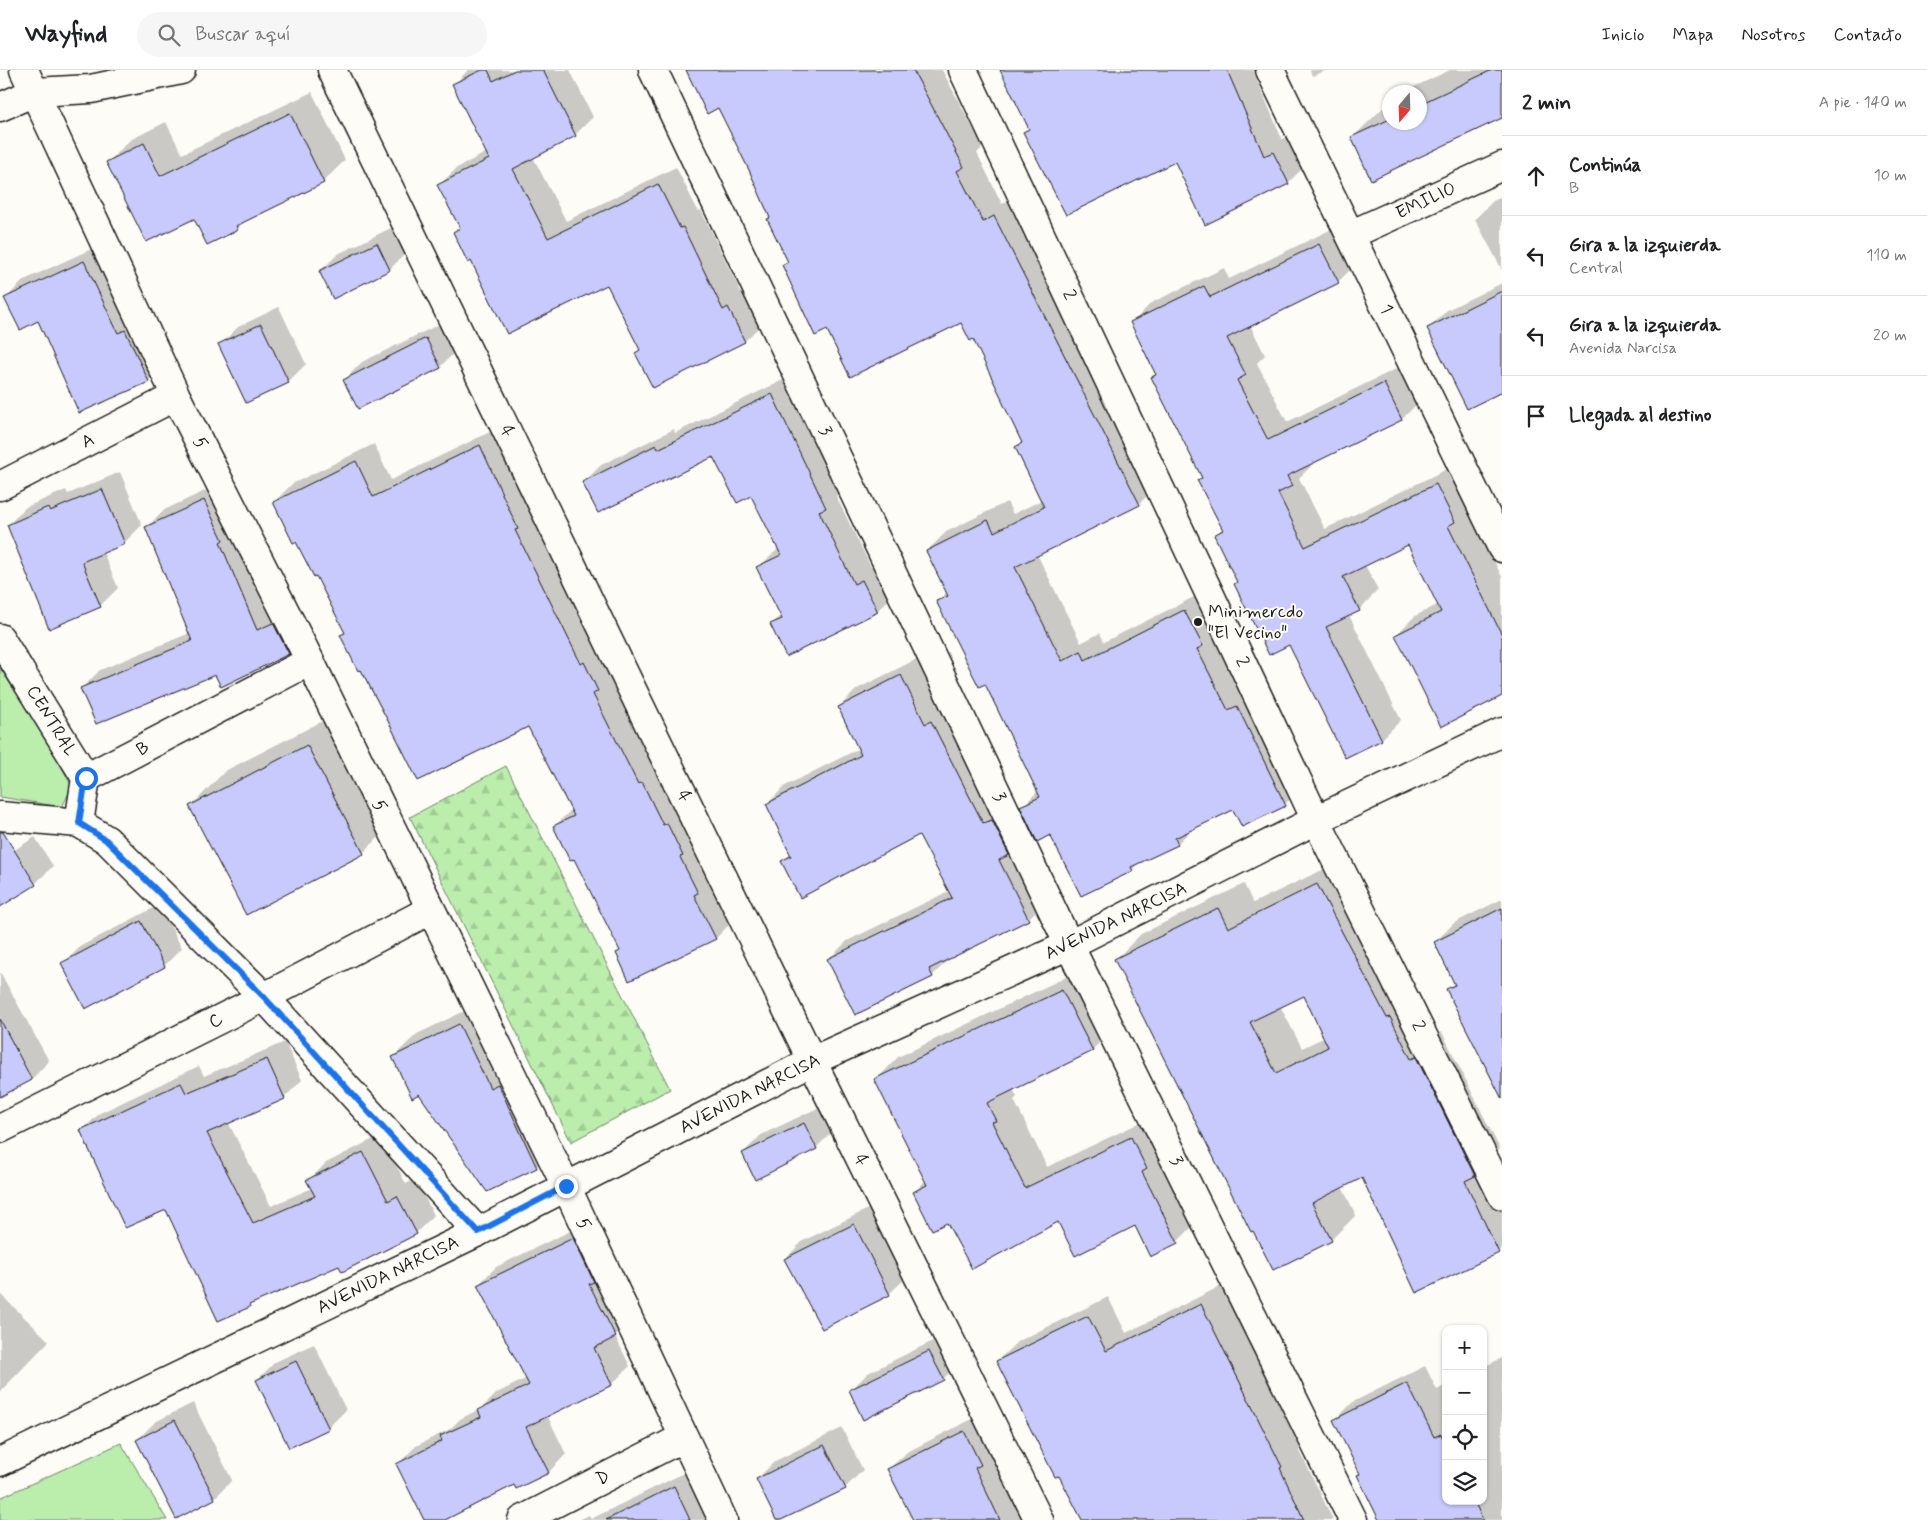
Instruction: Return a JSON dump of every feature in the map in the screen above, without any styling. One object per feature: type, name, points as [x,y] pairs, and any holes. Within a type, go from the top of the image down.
[{"type":"street","points":[[0,107],[30,81],[91,89],[181,70]]},
{"type":"street","name":"4","points":[[332,70],[812,1061],[1039,1520]]},
{"type":"street","name":"3","points":[[653,70],[1069,945],[1353,1520]]},
{"type":"street","name":"2","points":[[963,70],[1316,820],[1502,1195]]},
{"type":"street","name":"1","points":[[1270,70],[1502,548]]},
{"type":"street","name":"5","points":[[30,81],[176,396],[310,661],[566,1186],[723,1520]]},
{"type":"street","name":"EMILIO","points":[[1350,235],[1502,166]]},
{"type":"street","name":"A","points":[[0,486],[176,396]]},
{"type":"street","name":"CENTRAL","points":[[0,638],[86,778]]},
{"type":"street","name":"B","points":[[86,778],[310,661]]},
{"type":"street","name":"AVENIDA NARCISA","points":[[0,1462],[478,1232],[812,1061],[1069,945],[1316,820],[1502,732]]},
{"type":"street","points":[[79,823],[86,778]]},
{"type":"street","points":[[0,816],[79,823],[106,840],[264,997],[478,1232]]},
{"type":"street","name":"C","points":[[0,1128],[264,997],[430,910]]},
{"type":"street","name":"D","points":[[522,1520],[684,1437]]},
{"type":"green space","points":[[0,668],[54,751],[72,787],[62,807],[0,797]]},
{"type":"green space","points":[[506,766],[670,1089],[571,1142],[410,817]]},
{"type":"green space","points":[[121,1443],[167,1520],[0,1520],[0,1498]]},
{"type":"building","points":[[482,70],[488,70],[493,81],[515,70],[543,70],[576,136],[513,169],[548,238],[658,184],[680,228],[683,227],[723,310],[728,307],[745,342],[653,388],[635,353],[640,350],[607,285],[507,334],[471,261],[468,263],[453,232],[460,228],[437,185],[489,159],[452,84]]},
{"type":"building","points":[[686,70],[913,70],[964,167],[957,171],[983,222],[994,216],[1140,505],[1015,567],[1062,661],[1081,651],[1085,660],[1184,610],[1203,646],[1197,649],[1228,710],[1237,706],[1286,806],[1242,827],[1233,810],[1175,838],[1178,845],[1131,867],[1133,871],[1081,896],[1050,835],[1037,842],[1020,806],[1040,797],[985,684],[979,687],[936,601],[948,596],[926,551],[988,520],[994,532],[1044,507],[1015,447],[1022,443],[1002,399],[973,339],[970,341],[961,323],[850,377],[827,330],[815,336],[782,265],[788,262],[767,219],[770,218],[749,170],[718,108],[707,114]]},
{"type":"building","points":[[1000,70],[1227,70],[1264,156],[1273,152],[1289,184],[1205,225],[1175,162],[1066,215],[1023,132],[1029,129]]},
{"type":"building","points":[[1492,70],[1502,70],[1502,118],[1371,180],[1351,137],[1382,123],[1382,130],[1427,130],[1427,101]]},
{"type":"building","points":[[290,113],[324,183],[236,226],[238,230],[207,245],[194,219],[146,242],[106,162],[144,143],[160,176]]},
{"type":"building","points":[[377,243],[390,270],[333,299],[319,271]]},
{"type":"building","points":[[1319,244],[1339,283],[1227,338],[1246,375],[1237,380],[1268,440],[1384,383],[1402,420],[1287,476],[1292,486],[1278,493],[1305,547],[1436,484],[1455,522],[1448,526],[1502,635],[1502,696],[1441,727],[1395,635],[1441,612],[1408,545],[1343,577],[1360,611],[1326,627],[1382,740],[1345,758],[1289,645],[1269,655],[1234,584],[1237,582],[1214,535],[1223,530],[1197,480],[1202,478],[1151,377],[1156,375],[1130,322],[1204,286],[1210,297]]},
{"type":"building","points":[[84,261],[118,333],[125,330],[149,382],[79,413],[38,321],[20,330],[4,298]]},
{"type":"building","points":[[1502,291],[1502,392],[1467,409],[1427,328]]},
{"type":"building","points":[[261,324],[289,383],[246,403],[218,344]]},
{"type":"building","points":[[426,338],[441,368],[358,409],[343,380]]},
{"type":"building","points":[[772,394],[826,508],[819,511],[854,584],[862,580],[878,612],[786,657],[770,624],[782,619],[756,567],[781,555],[751,496],[737,503],[713,457],[598,513],[582,482],[656,445],[658,449]]},
{"type":"building","points":[[480,445],[518,529],[515,530],[581,664],[584,662],[598,691],[593,694],[638,784],[642,782],[663,825],[667,823],[683,856],[680,857],[698,893],[694,895],[716,939],[629,981],[616,953],[620,951],[574,859],[570,861],[553,826],[574,816],[528,727],[418,781],[361,670],[358,671],[340,635],[345,633],[316,576],[314,577],[296,542],[293,543],[273,502],[356,461],[373,497]]},
{"type":"building","points":[[102,489],[125,544],[82,562],[101,607],[49,629],[7,525],[48,507],[50,511]]},
{"type":"building","points":[[204,500],[223,540],[220,542],[257,630],[273,623],[289,654],[221,687],[215,675],[96,724],[80,688],[192,641],[145,527]]},
{"type":"building","points":[[901,675],[925,724],[931,721],[983,823],[992,820],[1009,855],[999,860],[1029,920],[929,969],[933,977],[855,1015],[827,959],[952,898],[919,835],[800,898],[781,861],[791,856],[766,804],[861,755],[838,707]]},
{"type":"building","points":[[307,745],[364,854],[246,915],[189,806]]},
{"type":"building","points":[[0,832],[3,832],[36,885],[0,907]]},
{"type":"building","points":[[1317,884],[1387,1018],[1390,1017],[1411,1059],[1416,1057],[1475,1176],[1465,1181],[1499,1253],[1416,1293],[1362,1178],[1312,1203],[1332,1241],[1273,1270],[1253,1231],[1251,1232],[1114,959],[1218,908],[1228,928]],"holes":[[[1304,996],[1328,1047],[1276,1073],[1250,1022]]]},
{"type":"building","points":[[1502,908],[1502,1099],[1446,989],[1455,985],[1434,942]]},
{"type":"building","points":[[141,921],[165,967],[85,1009],[61,963]]},
{"type":"building","points":[[1062,990],[1093,1051],[987,1103],[996,1121],[992,1122],[1025,1188],[1131,1137],[1147,1169],[1142,1172],[1178,1243],[1150,1257],[1135,1226],[1075,1256],[1058,1222],[972,1269],[947,1223],[932,1230],[913,1192],[927,1185],[874,1079]]},
{"type":"building","points":[[0,1019],[32,1080],[0,1097]]},
{"type":"building","points":[[459,1024],[490,1088],[498,1084],[537,1168],[487,1192],[419,1094],[412,1098],[392,1057]]},
{"type":"building","points":[[267,1059],[285,1099],[207,1133],[253,1223],[315,1196],[306,1180],[363,1152],[388,1201],[397,1196],[417,1234],[342,1272],[339,1266],[249,1305],[250,1307],[218,1321],[166,1210],[125,1228],[80,1130],[181,1083],[186,1093]]},
{"type":"building","points":[[804,1123],[817,1149],[755,1180],[742,1153]]},
{"type":"building","points":[[854,1224],[890,1295],[822,1329],[784,1259]]},
{"type":"building","points":[[573,1238],[594,1282],[589,1284],[616,1337],[594,1348],[612,1385],[526,1427],[549,1473],[516,1489],[514,1485],[445,1520],[424,1520],[396,1464],[442,1441],[440,1436],[481,1417],[478,1410],[529,1385],[477,1285]]},
{"type":"building","points":[[1201,1304],[1282,1467],[1280,1468],[1304,1520],[1082,1520],[1059,1476],[1055,1477],[996,1361],[1088,1316],[1106,1351]]},
{"type":"building","points":[[929,1351],[944,1380],[863,1420],[849,1390]]},
{"type":"building","points":[[296,1361],[329,1429],[289,1448],[256,1380]]},
{"type":"building","points":[[1407,1383],[1434,1437],[1441,1434],[1442,1436],[1442,1505],[1476,1505],[1483,1520],[1379,1520],[1357,1475],[1360,1474],[1333,1420]]},
{"type":"building","points":[[175,1420],[215,1499],[176,1519],[136,1440]]},
{"type":"building","points":[[964,1431],[981,1465],[975,1468],[1000,1520],[913,1520],[887,1469]]},
{"type":"building","points":[[824,1445],[846,1489],[781,1520],[776,1520],[756,1479]]},
{"type":"building","points":[[674,1486],[690,1520],[606,1520]]},
{"type":"place","name":"Minimercdo \"El Vecino\"","points":[[1198,622]]},
{"type":"route","points":[[86,778],[79,823],[106,840],[264,997],[478,1232],[566,1186]]}]
